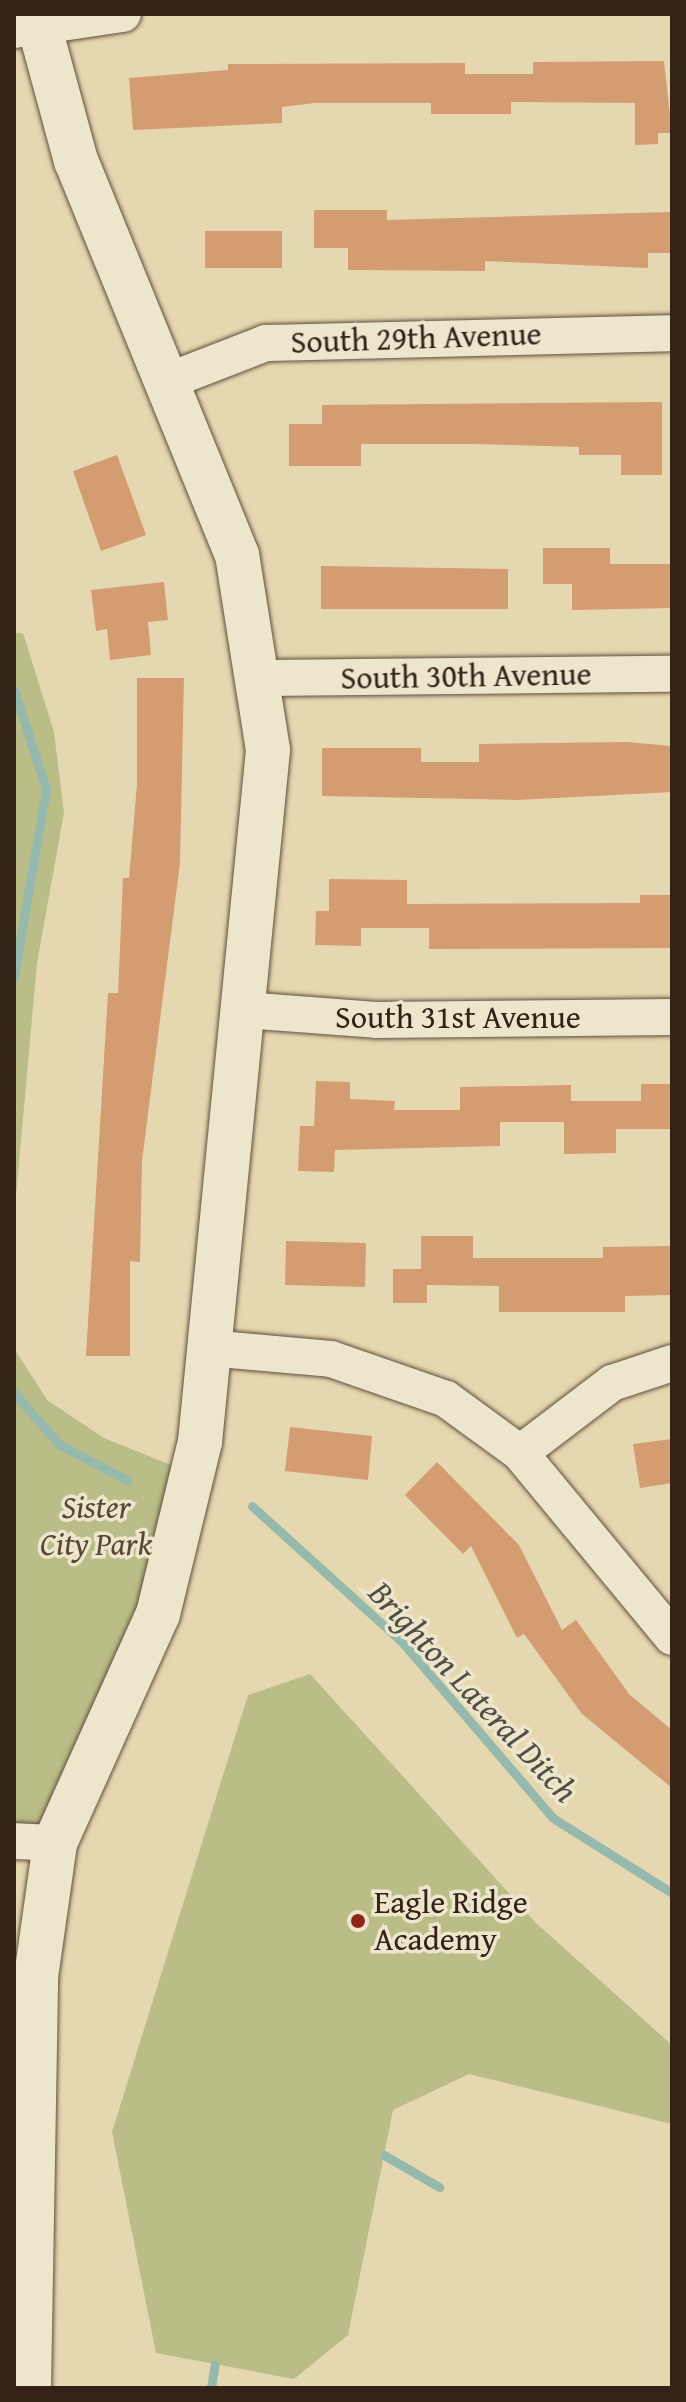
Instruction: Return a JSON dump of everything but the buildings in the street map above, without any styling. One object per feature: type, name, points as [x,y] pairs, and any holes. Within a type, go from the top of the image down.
[{"type":"street","points":[[29,2388],[36,1977],[35,1842],[158,1614],[200,1442],[266,821],[261,678],[237,555],[76,161],[29,24],[123,14]]},
{"type":"street","name":"South 29th Avenue","points":[[168,381],[266,343],[672,333]]},
{"type":"street","name":"South 30th Avenue","points":[[261,678],[672,674]]},
{"type":"street","name":"South 31st Avenue","points":[[244,1010],[376,1020],[672,1017]]},
{"type":"street","points":[[208,1348],[378,1371],[446,1399],[520,1453],[672,1637]]},
{"type":"street","points":[[520,1453],[612,1383],[672,1363]]},
{"type":"green space","points":[[14,633],[23,633],[54,732],[64,813],[37,963],[14,1218]]},
{"type":"green space","name":"Sister City Park","points":[[14,1348],[47,1400],[104,1438],[193,1474],[55,1843],[14,1841]]},
{"type":"green space","points":[[310,1674],[536,1923],[672,2045],[672,2124],[469,2074],[393,2110],[348,2335],[294,2379],[156,2353],[112,2132],[248,1695]]},
{"type":"waterway","name":"Brighton Lateral Ditch","points":[[14,690],[46,789],[14,976]]},
{"type":"waterway","name":"Brighton Lateral Ditch","points":[[14,1393],[60,1445],[127,1480]]},
{"type":"waterway","name":"Brighton Lateral Ditch","points":[[252,1506],[403,1643],[553,1818],[672,1893]]},
{"type":"waterway","points":[[384,2155],[439,2187]]},
{"type":"waterway","points":[[211,2388],[215,2364]]},
{"type":"place","name":"Eagle Ridge Academy","points":[[358,1921]]}]
